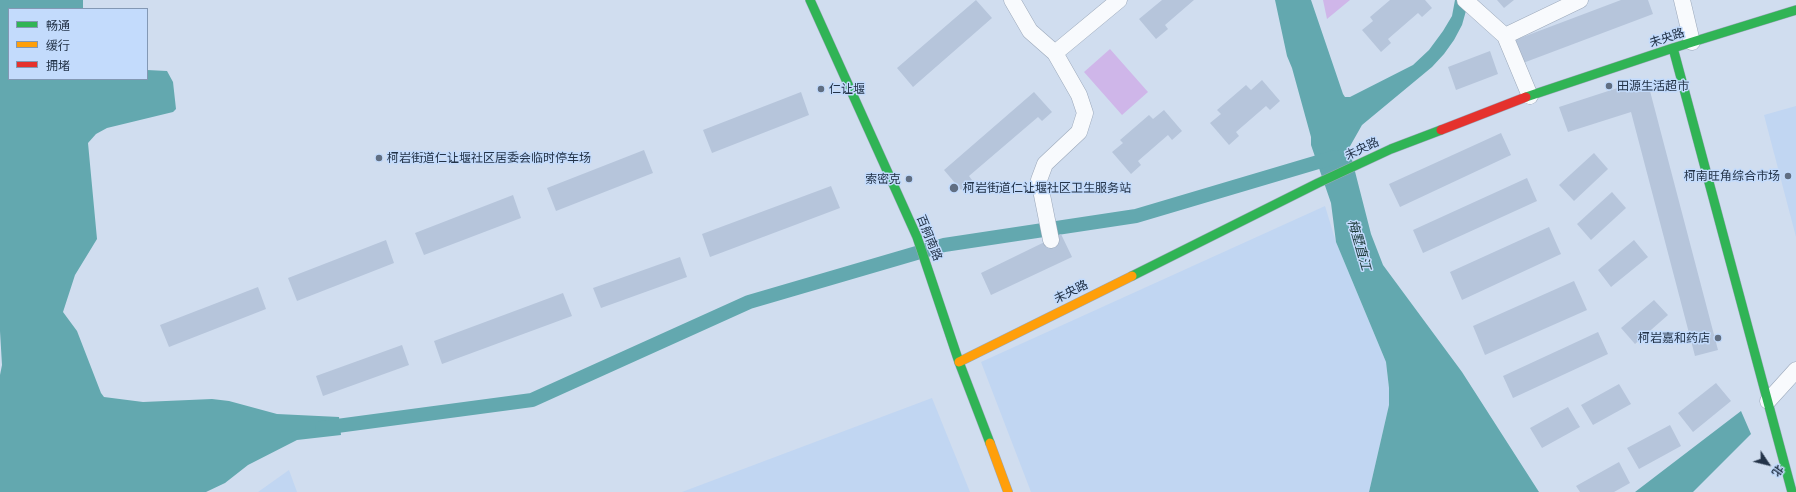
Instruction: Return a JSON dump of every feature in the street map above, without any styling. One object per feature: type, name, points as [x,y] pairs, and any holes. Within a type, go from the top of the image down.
[{"type":"street","name":"百舸南路","points":[[810,0],[917,237],[959,362],[1008,492]]},
{"type":"street","points":[[1012,0],[1030,31],[1055,53],[1079,95],[1085,113],[1079,132],[1045,164],[1038,180],[1051,240]]},
{"type":"street","points":[[1055,53],[1119,0]]},
{"type":"street","points":[[1506,36],[1580,0]]},
{"type":"street","points":[[1682,0],[1692,42]]},
{"type":"street","points":[[1468,2],[1506,36],[1530,96]]},
{"type":"street","name":"未央路","points":[[959,362],[1318,183],[1391,149],[1530,96],[1673,48],[1796,10]]},
{"type":"street","points":[[1673,48],[1792,492]]},
{"type":"street","points":[[1768,401],[1796,370]]},
{"type":"shaded area","points":[[1323,0],[1350,0],[1327,19]]},
{"type":"shaded area","points":[[1110,49],[1148,92],[1122,115],[1084,72]]},
{"type":"shaded area","name":"柯南旺角综合市场","points":[[1796,106],[1796,237],[1764,115]]},
{"type":"shaded area","points":[[1325,206],[1336,242],[1386,362],[1389,405],[1369,492],[1031,492],[981,362]]},
{"type":"shaded area","points":[[932,398],[970,492],[682,492]]},
{"type":"shaded area","points":[[289,470],[297,492],[258,492]]},
{"type":"water","points":[[0,0],[83,0],[83,8],[8,8],[8,80],[148,80],[148,70],[167,71],[173,82],[176,109],[173,112],[107,128],[96,134],[88,143],[97,239],[75,275],[63,312],[77,331],[101,393],[104,397],[143,402],[212,399],[229,401],[277,414],[339,417],[341,435],[297,440],[248,465],[225,483],[206,492],[0,492],[0,375],[2,365],[0,331]]},
{"type":"water","name":"梅墅直江","points":[[1275,0],[1311,0],[1343,94],[1345,97],[1350,97],[1413,65],[1429,50],[1443,31],[1452,16],[1455,0],[1469,0],[1462,25],[1444,54],[1432,67],[1362,125],[1349,148],[1371,234],[1383,265],[1462,372],[1539,492],[1369,492],[1389,405],[1386,362],[1336,242],[1331,203],[1311,145],[1311,137],[1292,68],[1287,56]]},
{"type":"water","points":[[1741,411],[1751,434],[1693,492],[1635,492]]},
{"type":"building","points":[[976,0],[992,18],[913,87],[897,68]]},
{"type":"building","points":[[1162,0],[1194,0],[1165,25],[1168,29],[1156,39],[1139,19]]},
{"type":"building","points":[[1390,0],[1425,0],[1432,8],[1422,17],[1418,13],[1388,39],[1391,43],[1381,52],[1362,30],[1373,21],[1370,17]]},
{"type":"building","points":[[1497,0],[1514,0],[1504,8]]},
{"type":"building","points":[[1621,0],[1648,0],[1653,14],[1523,63],[1515,40]]},
{"type":"building","points":[[1490,51],[1498,74],[1456,90],[1448,67]]},
{"type":"building","points":[[1262,80],[1280,101],[1270,110],[1266,106],[1236,132],[1239,136],[1229,145],[1210,123],[1221,114],[1217,110],[1246,85],[1251,90]]},
{"type":"building","points":[[1636,82],[1650,91],[1718,350],[1695,356],[1631,112],[1568,132],[1559,107]]},
{"type":"building","points":[[801,92],[809,115],[712,153],[703,130]]},
{"type":"building","points":[[1034,92],[1052,112],[1042,121],[1038,117],[969,176],[972,180],[961,190],[944,170]]},
{"type":"building","points":[[1164,110],[1182,131],[1172,140],[1168,135],[1138,161],[1141,165],[1131,174],[1112,152],[1123,143],[1120,140],[1149,115],[1153,119]]},
{"type":"building","points":[[1501,133],[1511,155],[1400,207],[1389,184]]},
{"type":"building","points":[[644,150],[653,173],[556,211],[547,188]]},
{"type":"building","points":[[1594,153],[1608,169],[1574,201],[1559,185]]},
{"type":"building","points":[[1527,178],[1537,201],[1423,253],[1413,230]]},
{"type":"building","points":[[831,186],[840,208],[710,257],[702,234]]},
{"type":"building","points":[[1612,192],[1626,208],[1591,240],[1577,224]]},
{"type":"building","points":[[513,195],[521,218],[424,255],[415,233]]},
{"type":"building","points":[[1549,227],[1561,254],[1462,300],[1450,272]]},
{"type":"building","points":[[1061,234],[1072,257],[991,295],[981,273]]},
{"type":"building","points":[[386,240],[394,263],[297,301],[288,278]]},
{"type":"building","points":[[1634,240],[1648,257],[1611,287],[1598,270]]},
{"type":"building","points":[[680,257],[687,277],[601,308],[593,288]]},
{"type":"building","points":[[1574,281],[1587,310],[1485,355],[1473,326]]},
{"type":"building","points":[[258,287],[266,309],[169,347],[160,325]]},
{"type":"building","points":[[563,293],[572,316],[442,364],[434,341]]},
{"type":"building","points":[[1654,300],[1668,315],[1635,344],[1621,328]]},
{"type":"building","points":[[1598,332],[1608,354],[1513,398],[1503,376]]},
{"type":"building","points":[[402,345],[409,365],[323,396],[316,376]]},
{"type":"building","points":[[1716,383],[1731,401],[1693,432],[1678,413]]},
{"type":"building","points":[[1619,384],[1631,404],[1593,425],[1581,405]]},
{"type":"building","points":[[1568,407],[1580,427],[1542,448],[1530,428]]},
{"type":"building","points":[[1670,425],[1681,446],[1639,469],[1627,448]]},
{"type":"building","points":[[1619,462],[1630,483],[1614,492],[1580,492],[1576,486]]},
{"type":"waterway","points":[[322,428],[532,400],[749,302],[944,245],[1136,216],[1335,157]]},
{"type":"traffic: fast","points":[[810,0],[917,237],[959,362],[990,443]]},
{"type":"traffic: fast","points":[[1526,97],[1673,48],[1796,10]]},
{"type":"traffic: fast","points":[[1673,48],[1792,492]]},
{"type":"traffic: fast","points":[[1132,276],[1318,183],[1391,149],[1441,130]]},
{"type":"traffic: slow","points":[[959,362],[1132,276]]},
{"type":"traffic: slow","points":[[990,443],[1008,492]]},
{"type":"traffic: jam","points":[[1441,130],[1526,97]]},
{"type":"place","name":"田源生活超市","points":[[1609,86]]},
{"type":"place","name":"仁让堰","points":[[821,89]]},
{"type":"place","name":"柯岩街道仁让堰社区居委会临时停车场","points":[[379,158]]},
{"type":"place","name":"柯南旺角综合市场","points":[[1788,176]]},
{"type":"place","name":"索密克","points":[[909,179]]},
{"type":"place","name":"柯岩街道仁让堰社区卫生服务站","points":[[954,188]]},
{"type":"place","name":"柯岩嘉和药店","points":[[1718,338]]}]
